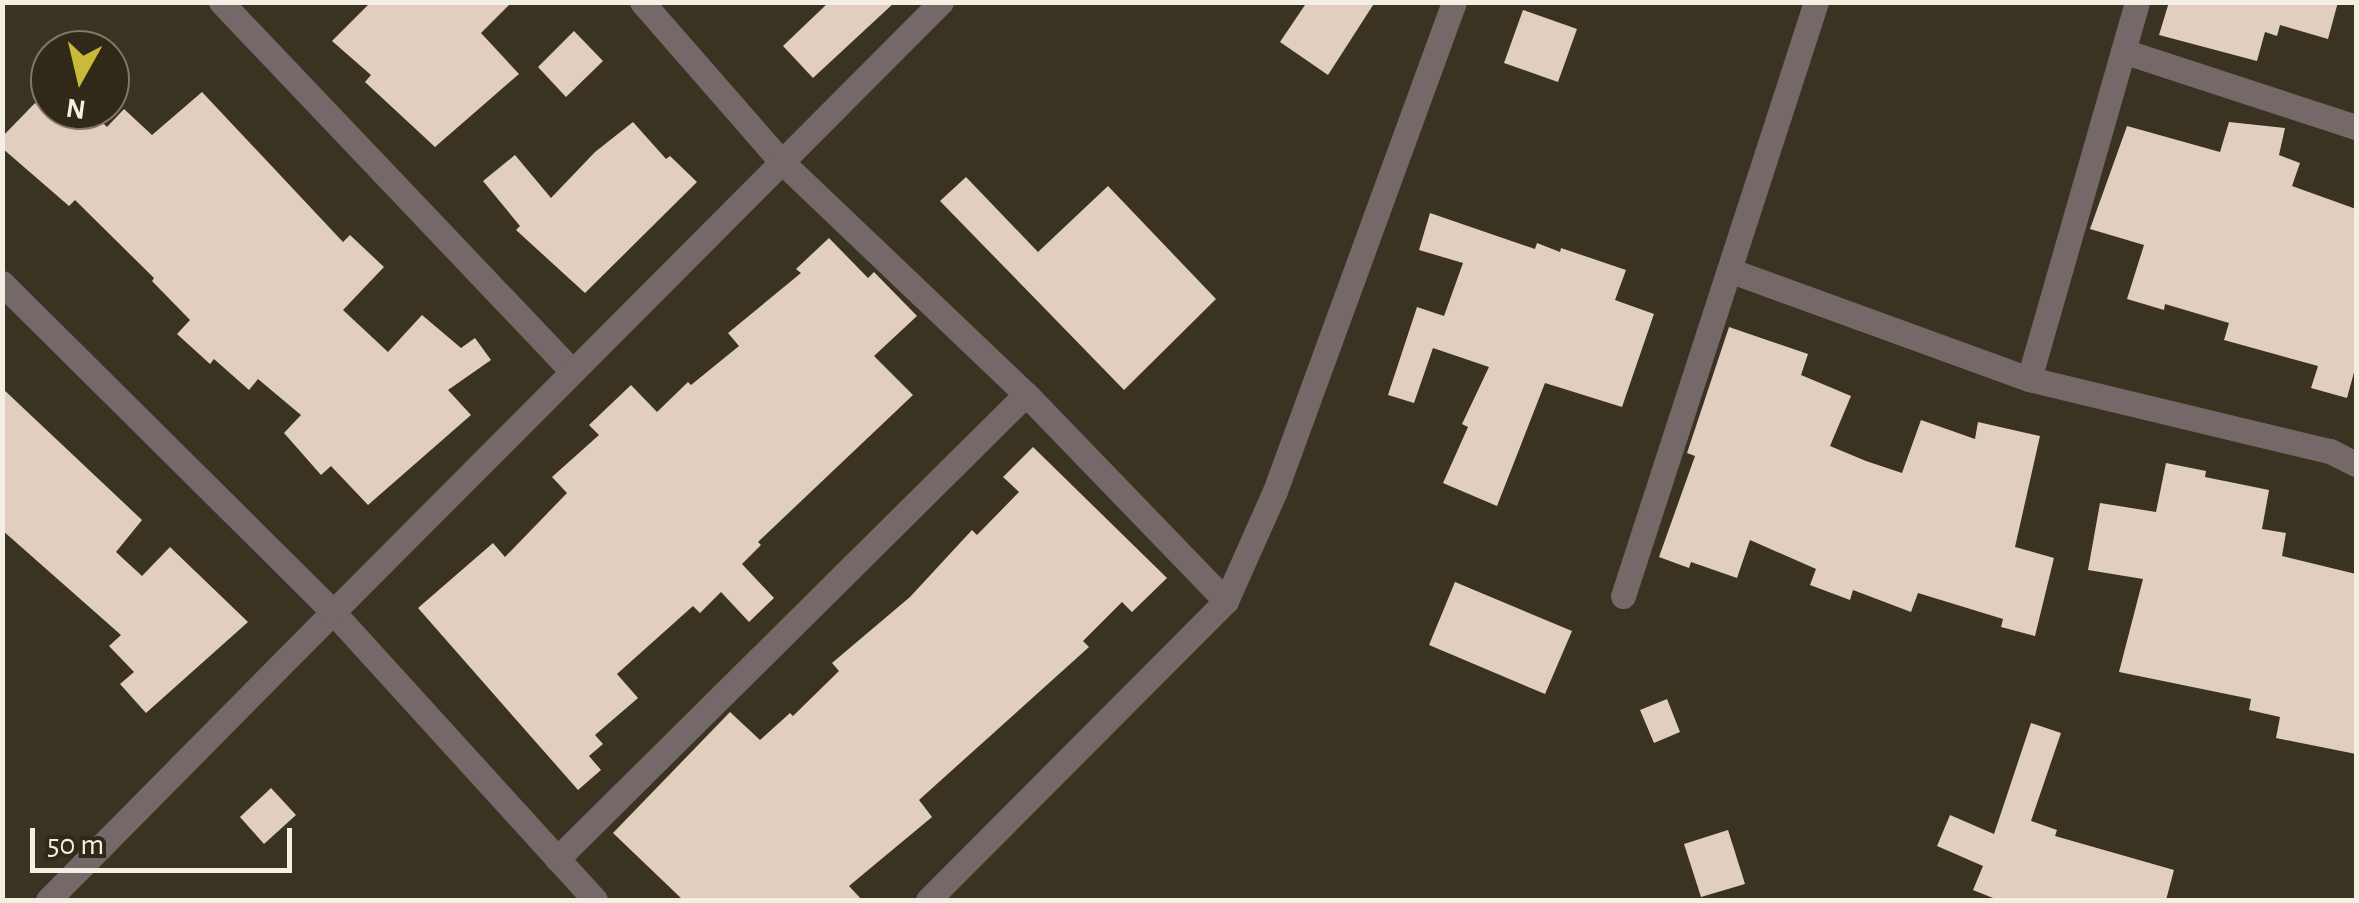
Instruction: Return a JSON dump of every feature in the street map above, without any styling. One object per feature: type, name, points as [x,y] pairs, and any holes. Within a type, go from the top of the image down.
[{"type":"street","points":[[221,2],[572,371]]},
{"type":"street","points":[[642,2],[780,160],[1026,394],[1226,602]]},
{"type":"street","points":[[48,900],[941,2]]},
{"type":"street","points":[[928,900],[1226,602],[1275,491],[1454,2]]},
{"type":"street","points":[[1623,596],[1816,2]]},
{"type":"street","points":[[2029,379],[2137,2]]},
{"type":"street","points":[[2123,52],[2356,128]]},
{"type":"street","points":[[1729,270],[2029,379],[2330,451],[2356,464]]},
{"type":"street","points":[[2,283],[333,612],[594,900]]},
{"type":"street","points":[[557,860],[1026,394]]},
{"type":"building","points":[[371,2],[512,2],[481,33],[519,74],[435,147],[365,82],[371,75],[332,41]]},
{"type":"building","points":[[829,2],[895,2],[813,78],[783,46]]},
{"type":"building","points":[[1307,2],[1375,2],[1328,75],[1280,42]]},
{"type":"building","points":[[2169,2],[2338,2],[2328,39],[2280,25],[2277,36],[2265,32],[2257,61],[2159,35]]},
{"type":"building","points":[[1523,10],[1577,29],[1558,82],[1504,63]]},
{"type":"building","points":[[574,31],[603,61],[566,97],[538,67]]},
{"type":"building","points":[[202,92],[343,242],[350,235],[384,267],[343,310],[388,352],[422,315],[461,348],[475,338],[491,360],[448,390],[471,415],[368,505],[331,466],[321,475],[284,433],[301,415],[258,379],[249,390],[214,359],[210,364],[177,334],[190,320],[152,281],[154,278],[75,200],[69,206],[2,148],[2,137],[30,108],[30,130],[130,130],[130,115],[152,135]]},
{"type":"building","points":[[633,122],[666,159],[670,156],[697,182],[585,293],[516,230],[520,226],[483,181],[515,155],[551,198],[595,152]]},
{"type":"building","points":[[2229,122],[2285,128],[2279,155],[2300,163],[2292,186],[2356,209],[2356,365],[2347,398],[2311,388],[2318,366],[2224,340],[2229,323],[2165,304],[2164,310],[2127,299],[2144,245],[2090,229],[2127,126],[2220,152]]},
{"type":"building","points":[[966,177],[1038,252],[1108,186],[1216,299],[1124,390],[940,201]]},
{"type":"building","points":[[1430,213],[1535,249],[1537,243],[1560,252],[1561,248],[1626,270],[1615,300],[1654,314],[1622,407],[1545,383],[1497,506],[1443,483],[1468,427],[1462,424],[1489,367],[1433,348],[1414,403],[1388,395],[1417,307],[1444,316],[1463,263],[1419,250]]},
{"type":"building","points":[[829,238],[868,278],[874,272],[917,316],[874,356],[913,395],[758,542],[761,545],[742,564],[774,598],[749,622],[721,592],[700,613],[693,606],[617,674],[638,698],[595,735],[603,744],[589,756],[601,770],[578,790],[418,608],[493,543],[505,557],[567,493],[552,477],[599,435],[589,425],[631,385],[657,412],[688,382],[691,385],[739,346],[728,333],[801,273],[796,269]]},
{"type":"building","points":[[1729,327],[1808,354],[1801,375],[1851,396],[1830,446],[1866,461],[1902,473],[1921,420],[1975,439],[1978,422],[2040,436],[2015,547],[2054,558],[2035,636],[2001,627],[2003,619],[1918,593],[1911,612],[1853,590],[1850,600],[1810,585],[1816,569],[1750,540],[1737,578],[1691,562],[1689,568],[1659,557],[1695,456],[1687,453]]},
{"type":"building","points":[[2,388],[142,520],[116,552],[142,576],[170,547],[248,622],[146,713],[120,684],[134,672],[109,646],[121,635],[2,530]]},
{"type":"building","points":[[1033,447],[1167,578],[1132,612],[1122,602],[1083,641],[1089,647],[919,800],[932,817],[849,886],[862,900],[683,900],[613,833],[730,712],[760,740],[790,713],[793,716],[839,671],[832,663],[910,597],[972,530],[977,535],[1019,492],[1003,477]]},
{"type":"building","points":[[2166,463],[2206,471],[2205,477],[2269,490],[2262,529],[2286,533],[2282,556],[2356,574],[2356,754],[2276,738],[2280,717],[2249,710],[2251,699],[2119,672],[2143,579],[2088,570],[2100,503],[2156,512]]},
{"type":"building","points":[[1455,582],[1572,631],[1545,694],[1429,645]]},
{"type":"building","points":[[1667,699],[1680,732],[1654,743],[1640,710]]},
{"type":"building","points":[[2031,723],[2061,733],[2031,821],[2057,830],[2055,836],[2174,870],[2166,900],[1998,900],[1973,890],[1983,866],[1937,846],[1950,815],[1994,834]]},
{"type":"building","points":[[271,788],[296,815],[264,844],[240,817]]},
{"type":"building","points":[[1728,830],[1745,884],[1701,897],[1684,844]]}]
